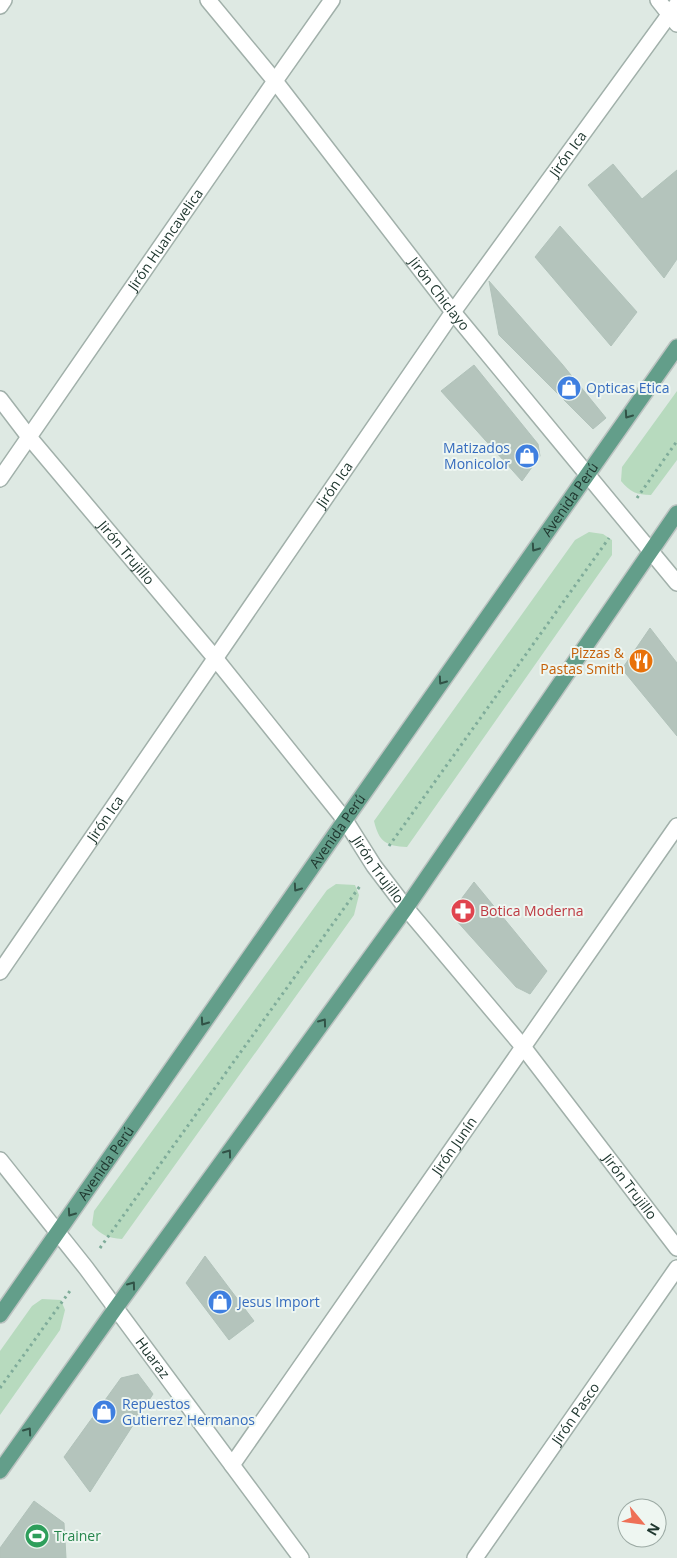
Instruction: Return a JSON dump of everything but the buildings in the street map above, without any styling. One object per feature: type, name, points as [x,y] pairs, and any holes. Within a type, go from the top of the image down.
[{"type":"main road","name":"Avenida Perú","points":[[0,1316],[586,474],[677,347]]},
{"type":"main road","points":[[0,1471],[406,908],[677,513]]},
{"type":"street","points":[[0,6],[4,0]]},
{"type":"street","name":"Jirón Chiclayo","points":[[208,0],[275,80],[453,312],[677,583]]},
{"type":"street","name":"Jirón Huancavelica","points":[[0,479],[332,0]]},
{"type":"street","points":[[658,0],[674,14]]},
{"type":"street","name":"Jirón Ica","points":[[0,972],[453,312],[674,14]]},
{"type":"street","name":"Jirón Trujillo","points":[[0,399],[29,437],[215,658],[345,820],[374,866],[406,908],[524,1048],[677,1248]]},
{"type":"street","name":"Jirón Junín","points":[[232,1465],[677,826]]},
{"type":"street","name":"Huaraz","points":[[0,1160],[86,1268],[301,1558]]},
{"type":"street","name":"Jirón Pasco","points":[[475,1558],[677,1268]]},
{"type":"path","points":[[0,1388],[677,441]]},
{"type":"green space","points":[[677,391],[677,460],[651,495],[634,492],[621,481],[622,467]]},
{"type":"green space","points":[[589,532],[603,534],[612,540],[612,555],[407,847],[384,842],[378,834],[374,821],[575,540]]},
{"type":"green space","points":[[336,884],[355,885],[359,895],[354,915],[122,1239],[102,1234],[92,1225],[94,1211],[327,890]]},
{"type":"green space","points":[[42,1299],[61,1300],[65,1310],[60,1330],[0,1415],[0,1351],[32,1306]]},
{"type":"place","name":"Opticas Etica","points":[[569,388]]},
{"type":"place","name":"Matizados Monicolor","points":[[527,456]]},
{"type":"place","name":"Pizzas & Pastas Smith","points":[[641,661]]},
{"type":"place","name":"Botica Moderna","points":[[463,911]]},
{"type":"place","name":"Jesus Import","points":[[220,1302]]},
{"type":"place","name":"Repuestos Gutierrez Hermanos","points":[[104,1412]]},
{"type":"place","name":"Trainer","points":[[37,1536]]}]
